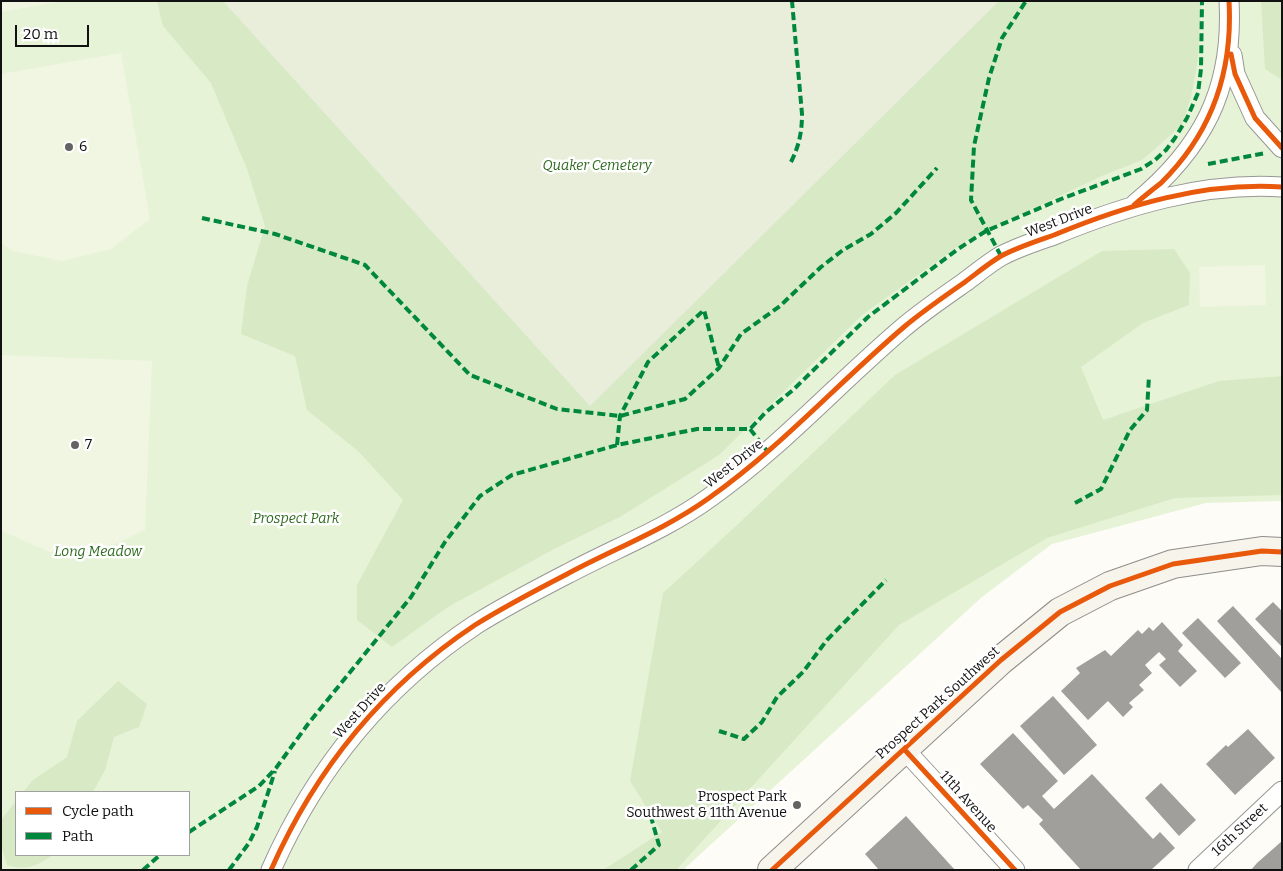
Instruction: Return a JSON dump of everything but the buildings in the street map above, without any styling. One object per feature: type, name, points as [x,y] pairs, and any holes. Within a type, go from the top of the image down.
[{"type":"street","points":[[1132,206],[1160,183],[1176,166],[1191,146],[1218,98],[1225,75],[1229,42],[1230,1]]},
{"type":"street","points":[[1229,42],[1235,74],[1255,118],[1282,148]]},
{"type":"street","name":"West Drive","points":[[271,870],[287,835],[310,793],[347,741],[385,698],[433,656],[476,625],[515,602],[691,511],[731,483],[768,452],[862,363],[907,324],[1001,256],[1132,206],[1192,192],[1225,187],[1258,185],[1282,187]]},
{"type":"street","name":"Prospect Park Southwest","points":[[772,870],[1001,660],[1060,612],[1110,586],[1173,564],[1262,551],[1282,552]]},
{"type":"street","name":"11th Avenue","points":[[904,749],[1015,870]]},
{"type":"street","name":"16th Street","points":[[1198,870],[1282,791]]},
{"type":"green space","name":"Prospect Park","points":[[1,1],[1282,1],[1282,501],[1206,503],[1052,544],[982,597],[683,870],[1,870]]},
{"type":"green space","points":[[1,1],[63,1],[1,12]]},
{"type":"green space","points":[[157,1],[1201,1],[1198,60],[1191,97],[1182,125],[1142,160],[1104,175],[967,240],[862,315],[719,455],[620,517],[556,548],[448,607],[392,647],[357,620],[357,585],[403,500],[359,452],[307,410],[295,356],[241,334],[247,286],[265,226],[247,169],[211,83],[163,26]]},
{"type":"green space","name":"Quaker Cemetery","points":[[223,1],[999,1],[590,406]]},
{"type":"green space","points":[[1261,1],[1282,1],[1282,80],[1265,69]]},
{"type":"green space","name":"6","points":[[121,53],[150,219],[111,249],[62,261],[13,251],[1,243],[1,74]]},
{"type":"green space","points":[[1174,249],[1190,273],[1189,305],[1143,323],[1081,367],[1103,420],[1219,381],[1282,376],[1282,495],[1175,498],[1047,538],[899,625],[676,870],[603,870],[662,832],[630,781],[663,593],[895,375],[1102,251]]},
{"type":"green space","points":[[1265,265],[1266,305],[1200,307],[1199,267]]},
{"type":"green space","name":"7","points":[[1,355],[152,361],[145,530],[100,551],[50,552],[1,529]]},
{"type":"green space","points":[[118,681],[147,704],[139,727],[114,737],[105,770],[94,791],[24,791],[33,780],[67,757],[77,721]]},
{"type":"green space","points":[[15,802],[15,856],[51,856],[32,866],[21,868],[7,865],[1,845],[1,820]]},
{"type":"marked path","points":[[791,162],[800,139],[802,114],[792,1]]},
{"type":"marked path","points":[[1001,256],[971,200],[974,146],[989,78],[1002,38],[1026,1]]},
{"type":"marked path","points":[[190,831],[259,786],[276,768],[308,724],[411,597],[445,542],[480,496],[512,475],[617,445],[697,429],[750,429],[868,317],[958,249],[986,231],[1061,199],[1141,169],[1155,160],[1175,138],[1187,118],[1198,93],[1201,69],[1202,1]]},
{"type":"marked path","points":[[1208,164],[1266,153]]},
{"type":"marked path","points":[[202,218],[275,234],[365,265],[470,375],[557,409],[620,416],[685,399],[719,368],[741,334],[780,306],[821,267],[843,250],[871,234],[896,213],[937,168]]},
{"type":"marked path","points":[[617,445],[620,416],[648,362],[704,310],[719,368]]},
{"type":"marked path","points":[[1075,503],[1101,489],[1130,430],[1147,410],[1149,376]]},
{"type":"marked path","points":[[750,429],[768,452]]},
{"type":"marked path","points":[[719,731],[744,739],[762,722],[777,697],[803,672],[827,640],[886,580]]},
{"type":"marked path","points":[[229,870],[249,843],[257,827],[275,771]]},
{"type":"marked path","points":[[631,870],[659,845],[651,817]]},
{"type":"marked path","points":[[143,870],[159,856]]},
{"type":"cycle path","points":[[1134,205],[1161,183],[1179,164],[1206,122],[1216,100],[1223,77],[1229,27],[1229,1]]},
{"type":"cycle path","points":[[1231,54],[1235,74],[1255,118],[1282,148]]},
{"type":"cycle path","points":[[271,870],[309,797],[331,764],[355,732],[410,675],[441,649],[486,618],[557,579],[658,529],[709,498],[735,479],[784,437],[904,327],[992,262],[1028,244],[1137,205],[1194,192],[1223,188],[1282,187]]},
{"type":"cycle path","points":[[772,870],[1001,660],[1060,612],[1110,586],[1173,564],[1262,551],[1282,552]]},
{"type":"cycle path","points":[[904,749],[1015,870]]},
{"type":"place","name":"6","points":[[69,147]]},
{"type":"place","name":"7","points":[[75,445]]},
{"type":"place","name":"Prospect Park Southwest & 11th Avenue","points":[[797,805]]},
{"type":"park label","name":"Long Meadow","points":[[98,552]]}]
